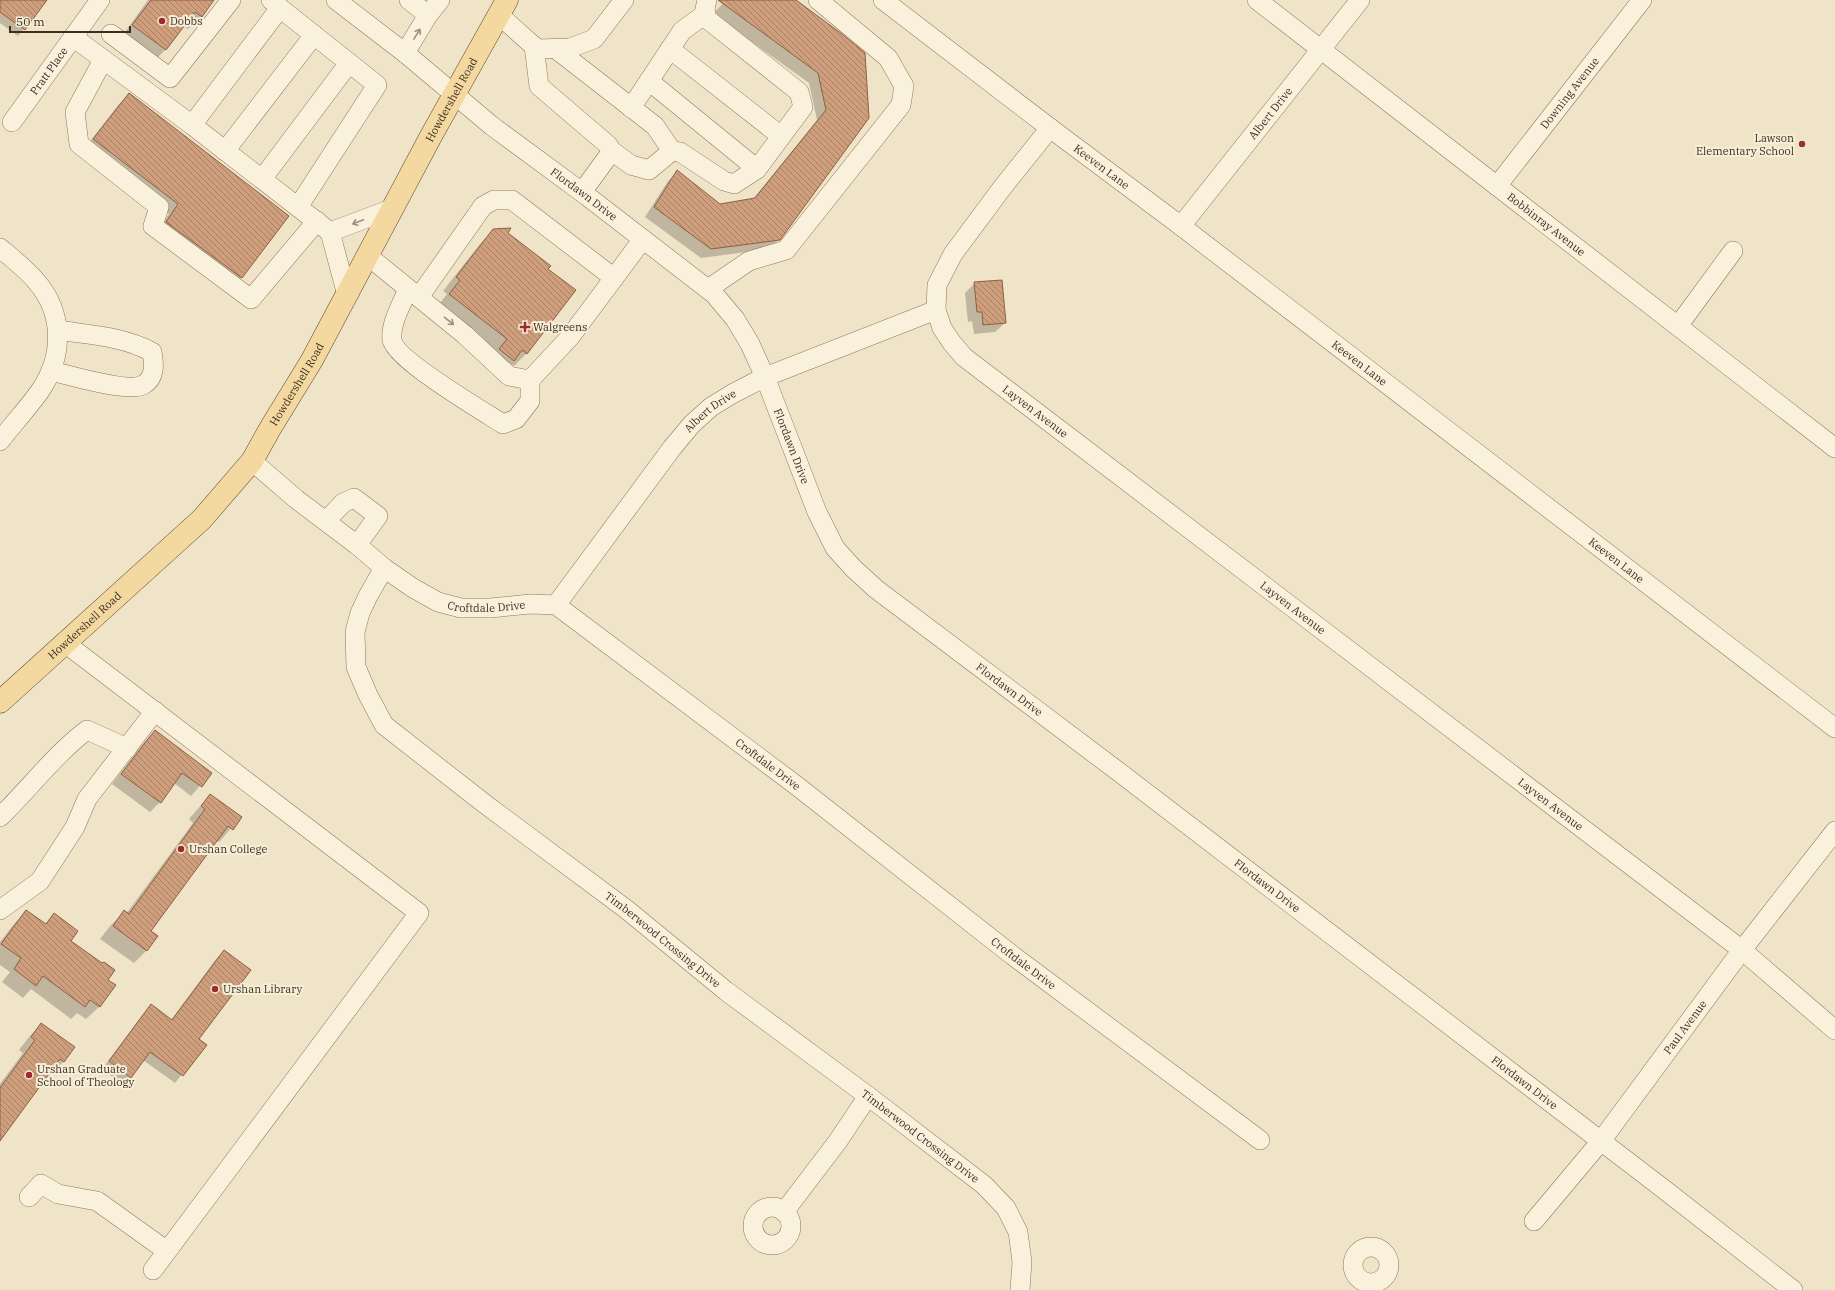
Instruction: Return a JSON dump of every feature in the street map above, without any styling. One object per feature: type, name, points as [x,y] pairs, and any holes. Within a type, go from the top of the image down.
[{"type":"main road","name":"Howdershell Road","points":[[0,702],[202,519],[252,461],[271,426],[312,360],[455,93],[503,8]]},
{"type":"street","name":"Pratt Place","points":[[12,122],[100,0]]},
{"type":"street","points":[[156,99],[170,78],[231,0]]},
{"type":"street","name":"Flordawn Drive","points":[[336,0],[455,93],[492,126],[582,192],[708,289],[735,319],[750,344],[765,377],[817,512],[835,548],[870,584],[1601,1141],[1793,1290]]},
{"type":"street","points":[[409,0],[428,16]]},
{"type":"street","points":[[405,53],[440,0]]},
{"type":"street","points":[[503,8],[537,49],[556,49],[570,48],[594,39],[624,0]]},
{"type":"street","points":[[708,289],[749,261],[786,250],[901,105],[904,86],[888,58],[818,0]]},
{"type":"street","name":"Keeven Lane","points":[[883,0],[1050,128],[1182,226],[1835,728]]},
{"type":"street","name":"Bobbinray Avenue","points":[[1258,0],[1835,448]]},
{"type":"street","name":"Albert Drive","points":[[1182,226],[1360,0]]},
{"type":"street","name":"Downing Avenue","points":[[1497,186],[1642,0]]},
{"type":"street","points":[[192,125],[276,4],[377,85],[298,207]]},
{"type":"street","points":[[534,46],[539,86],[608,145],[612,151],[631,165],[649,170],[672,151],[680,152],[724,181],[734,184],[757,168],[803,107],[799,92],[707,20],[706,7]]},
{"type":"street","points":[[631,108],[682,31],[706,7]]},
{"type":"street","points":[[111,34],[170,78]]},
{"type":"street","points":[[226,151],[314,35]]},
{"type":"street","points":[[73,37],[192,125],[324,227],[347,295]]},
{"type":"street","points":[[556,49],[655,126],[672,151]]},
{"type":"street","points":[[670,50],[781,136]]},
{"type":"street","points":[[103,60],[75,112],[80,144],[159,207],[153,226],[251,299],[324,227],[394,208]]},
{"type":"street","points":[[262,179],[349,62]]},
{"type":"street","points":[[649,81],[757,168]]},
{"type":"street","name":"Layven Avenue","points":[[1050,128],[1002,188],[953,254],[937,285],[936,310],[942,328],[964,357],[1742,950],[1835,1030]]},
{"type":"street","points":[[582,192],[612,151]]},
{"type":"street","points":[[614,278],[512,200],[494,200],[483,206],[414,293],[393,326],[392,342],[400,354],[454,393],[503,424],[516,419],[530,401],[530,380],[570,337],[614,278],[643,239]]},
{"type":"street","points":[[0,248],[21,266],[46,294],[54,311],[58,330],[58,349],[51,371],[40,391],[0,441]]},
{"type":"street","points":[[1678,326],[1733,251]]},
{"type":"street","points":[[368,256],[465,335],[510,376],[530,380]]},
{"type":"street","name":"Albert Drive","points":[[556,605],[645,484],[692,424],[711,407],[765,377],[936,310]]},
{"type":"street","points":[[51,371],[104,384],[128,387],[143,386],[151,378],[155,365],[152,352],[138,344],[123,339],[58,330]]},
{"type":"street","name":"Croftdale Drive","points":[[252,461],[296,499],[357,544],[384,568],[413,588],[438,602],[461,608],[491,608],[530,604],[556,605],[797,786],[1000,945],[1260,1140]]},
{"type":"street","points":[[326,521],[343,503],[354,498],[360,502],[378,516],[357,544]]},
{"type":"street","name":"Timberwood Crossing Drive","points":[[384,568],[360,613],[355,632],[356,667],[368,695],[384,725],[485,804],[626,909],[726,991],[868,1096],[984,1185],[1006,1208],[1018,1232],[1022,1262],[1020,1290]]},
{"type":"street","points":[[65,643],[419,913],[153,1270]]},
{"type":"street","points":[[0,910],[40,881],[75,827],[87,799],[155,711]]},
{"type":"street","points":[[0,817],[71,742],[87,730],[127,748]]},
{"type":"street","name":"Paul Avenue","points":[[1534,1221],[1601,1141],[1742,950],[1835,831]]},
{"type":"street","points":[[784,1212],[838,1141],[868,1096]]},
{"type":"street","points":[[29,1197],[41,1184],[58,1194],[97,1201],[167,1251]]},
{"type":"building","points":[[0,0],[47,0],[25,30],[0,12]]},
{"type":"building","name":"Dobbs","points":[[151,0],[214,0],[202,17],[195,12],[166,50],[132,25]]},
{"type":"building","points":[[718,0],[796,0],[842,34],[865,53],[869,118],[780,240],[711,249],[654,207],[677,170],[720,204],[755,198],[826,110],[818,73]]},
{"type":"building","points":[[129,93],[289,216],[242,278],[166,222],[178,204],[93,139]]},
{"type":"building","name":"Walgreens","points":[[511,228],[508,233],[551,266],[548,269],[576,290],[527,354],[522,350],[514,361],[499,349],[507,339],[449,294],[460,280],[456,277],[493,229]]},
{"type":"building","points":[[1002,280],[1006,323],[983,325],[982,312],[977,312],[974,282]]},
{"type":"building","points":[[155,730],[212,773],[202,787],[182,773],[161,803],[121,774]]},
{"type":"building","points":[[210,794],[242,817],[233,830],[228,826],[151,931],[158,936],[147,951],[113,926],[124,910],[129,914],[205,809],[201,806]]},
{"type":"building","points":[[26,910],[46,924],[54,913],[78,931],[71,941],[102,963],[104,962],[115,970],[108,980],[116,985],[100,1007],[90,1000],[85,1007],[43,976],[36,986],[14,969],[21,958],[1,944]]},
{"type":"building","points":[[224,950],[251,970],[199,1039],[207,1045],[183,1076],[150,1052],[131,1078],[109,1061],[151,1004],[172,1020]]},
{"type":"building","points":[[41,1023],[75,1047],[64,1062],[60,1059],[0,1141],[0,1088],[35,1040],[31,1037]]},
{"type":"place","name":"Dobbs","points":[[162,21]]},
{"type":"place","name":"Lawson Elementary School","points":[[1802,144]]},
{"type":"place","name":"Walgreens","points":[[525,327]]},
{"type":"place","name":"Urshan College","points":[[181,849]]},
{"type":"place","name":"Urshan Library","points":[[215,989]]},
{"type":"place","name":"Urshan Graduate School of Theology","points":[[29,1075]]}]
